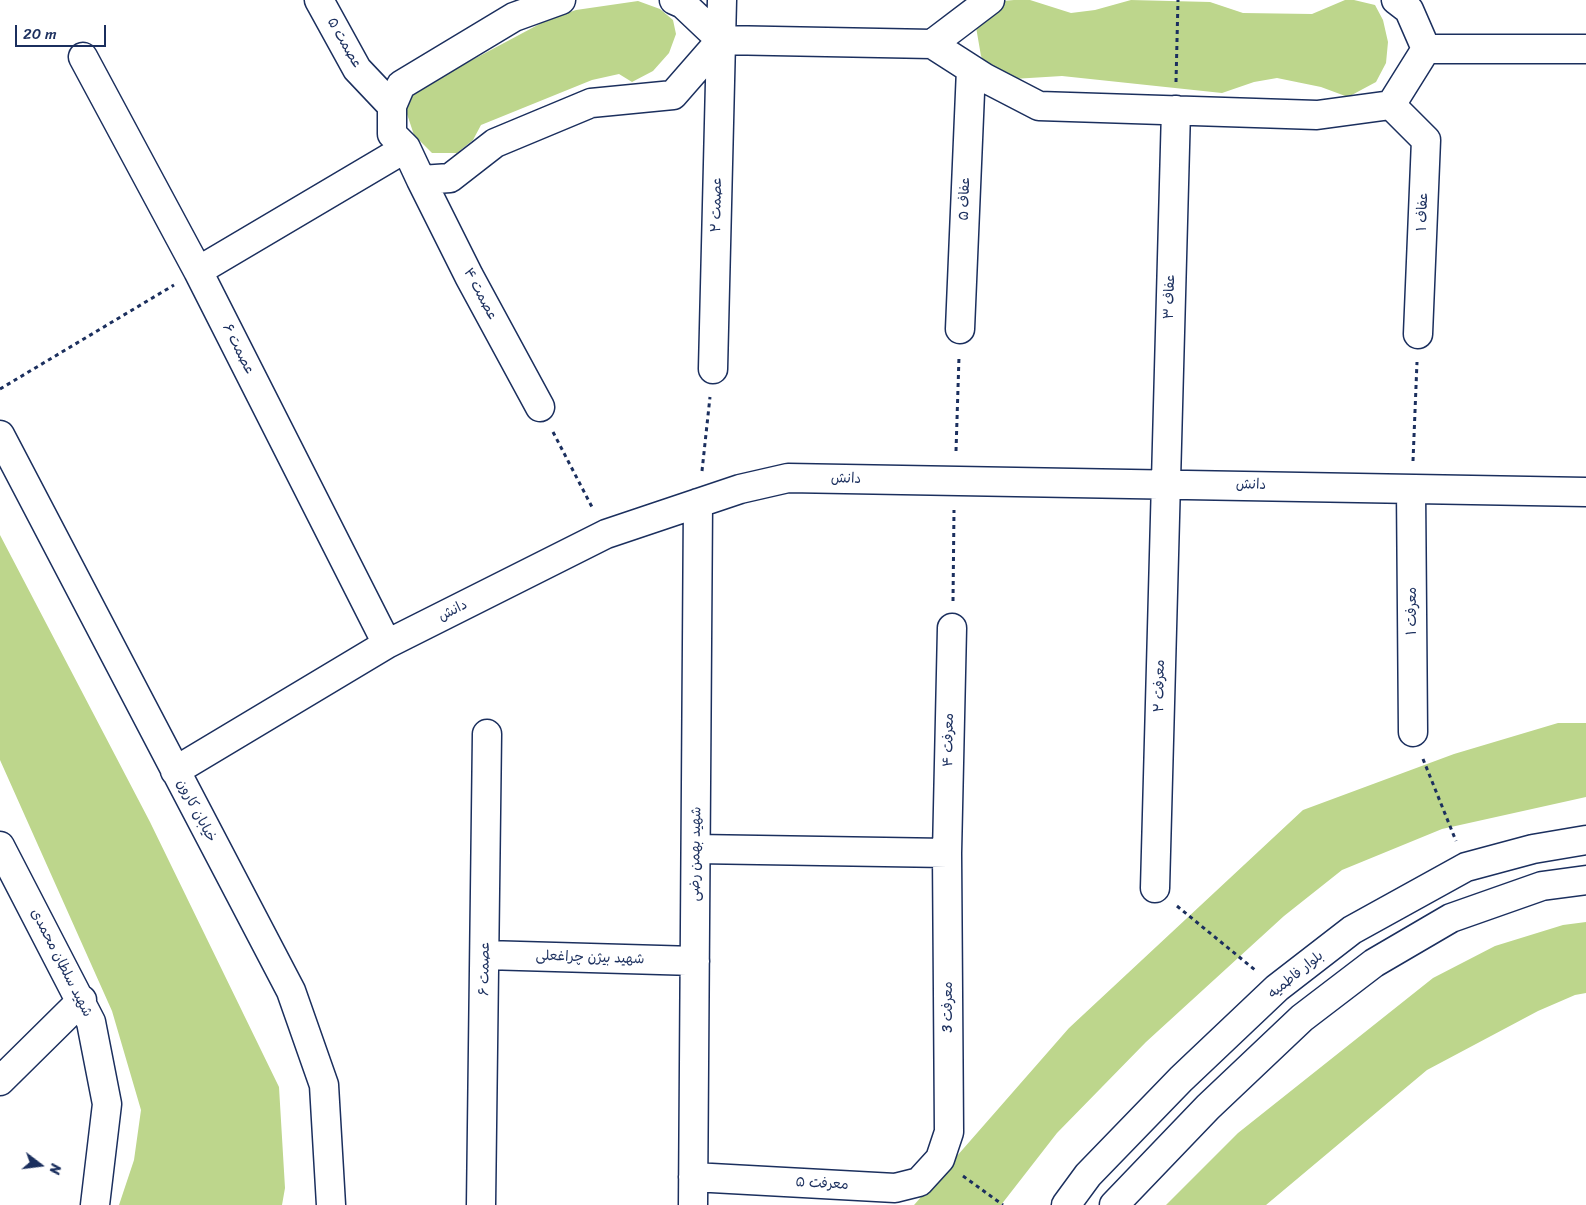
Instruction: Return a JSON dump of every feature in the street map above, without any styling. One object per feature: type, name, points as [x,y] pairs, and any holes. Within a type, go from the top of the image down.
[{"type":"street","name":"عصمت ۵","points":[[319,0],[357,69],[392,106]]},
{"type":"street","points":[[392,106],[401,85],[514,17],[562,0]]},
{"type":"street","points":[[674,0],[683,4],[721,40],[932,44],[971,69],[1039,106],[1317,115],[1391,105],[1426,48]]},
{"type":"street","name":"عصمت ۲","points":[[713,370],[722,0]]},
{"type":"street","points":[[932,44],[985,1]]},
{"type":"street","points":[[1406,3],[1426,48]]},
{"type":"street","points":[[421,180],[450,178],[495,143],[591,104],[673,95],[721,40]]},
{"type":"street","points":[[1426,48],[1586,49]]},
{"type":"street","name":"عصمت ۶","points":[[83,57],[198,271],[387,644]]},
{"type":"street","name":"عفاف ۵","points":[[960,329],[971,69]]},
{"type":"street","name":"عفاف ۱","points":[[1391,105],[1426,140],[1418,334]]},
{"type":"street","name":"عصمت ۴","points":[[392,106],[392,134],[406,148],[469,276],[540,407]]},
{"type":"street","name":"عفاف ۳","points":[[1164,483],[1176,110]]},
{"type":"street","points":[[198,271],[406,148]]},
{"type":"street","name":"خیابان کارون","points":[[0,435],[291,991],[324,1085],[331,1205]]},
{"type":"street","name":"دانش","points":[[176,771],[387,644],[606,534],[740,489],[788,478],[1164,483],[1586,492]]},
{"type":"street","name":"معرفت ۲","points":[[1155,888],[1164,483]]},
{"type":"street","name":"معرفت ۱","points":[[1412,489],[1413,732]]},
{"type":"street","name":"شهید بهمن رضی","points":[[693,1205],[698,503]]},
{"type":"street","name":"معرفت ۴","points":[[946,853],[952,628]]},
{"type":"street","name":"عصمت ۶","points":[[482,1205],[488,734]]},
{"type":"street","name":"بلوار فاطمیه","points":[[1066,1205],[1088,1175],[1181,1079],[1277,988],[1352,930],[1466,867],[1533,849],[1586,840]]},
{"type":"street","name":"شهید سلطان محمدی","points":[[0,846],[82,1000],[91,1022],[107,1104],[95,1205]]},
{"type":"street","points":[[696,849],[946,853]]},
{"type":"street","name":"معرفت 3","points":[[940,1159],[949,1132],[946,853]]},
{"type":"street","points":[[1114,1205],[1208,1107],[1302,1018],[1374,963],[1451,918],[1542,886],[1586,880]]},
{"type":"street","name":"شهید بیژن چراغعلی","points":[[485,955],[694,961]]},
{"type":"street","points":[[0,1080],[82,1000]]},
{"type":"street","name":"معرفت ۵","points":[[693,1177],[894,1188],[919,1182],[940,1159]]},
{"type":"path","points":[[1176,110],[1178,0]]},
{"type":"path","points":[[0,388],[198,271]]},
{"type":"path","points":[[952,628],[960,329]]},
{"type":"path","points":[[1412,489],[1418,334]]},
{"type":"path","points":[[698,503],[713,370]]},
{"type":"path","points":[[540,407],[606,534]]},
{"type":"path","points":[[1413,732],[1466,867]]},
{"type":"path","points":[[1155,888],[1277,988]]},
{"type":"path","points":[[940,1159],[1003,1205]]},
{"type":"green space","points":[[1030,0],[1071,13],[1095,10],[1131,0],[1210,2],[1243,13],[1312,14],[1345,0],[1354,0],[1375,5],[1383,20],[1388,42],[1386,63],[1376,82],[1348,97],[1321,87],[1277,78],[1254,82],[1222,93],[1062,76],[1013,79],[991,72],[981,56],[976,27],[1003,1]]},
{"type":"green space","points":[[638,1],[660,9],[673,20],[676,34],[669,53],[653,71],[632,82],[619,74],[592,80],[481,125],[473,140],[457,153],[432,153],[414,135],[405,108],[416,90],[547,20],[576,10]]},
{"type":"green space","points":[[0,535],[150,822],[279,1087],[285,1188],[282,1205],[119,1205],[134,1160],[141,1110],[112,1011],[0,760]]},
{"type":"green space","points":[[1558,723],[1586,723],[1586,797],[1442,829],[1342,870],[1284,916],[1146,1042],[1057,1133],[1001,1205],[914,1205],[1069,1028],[1303,810],[1454,754]]},
{"type":"green space","points":[[1586,922],[1586,993],[1575,995],[1538,1011],[1427,1070],[1266,1205],[1166,1205],[1238,1133],[1433,978],[1495,946],[1563,925]]}]
